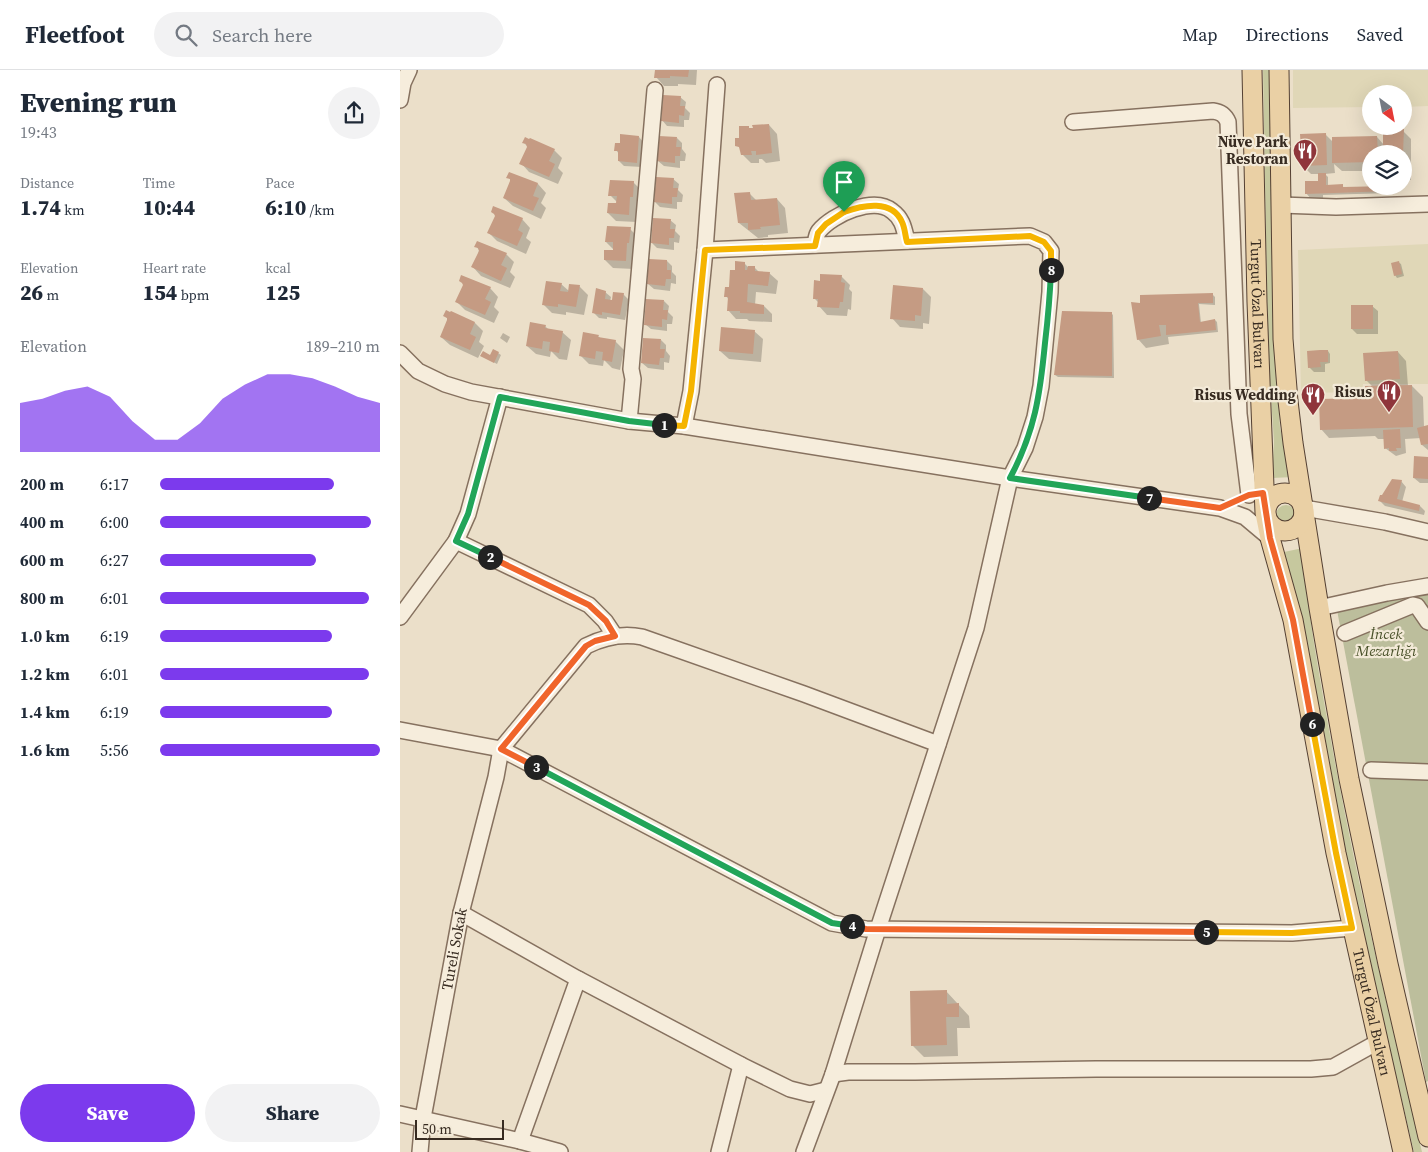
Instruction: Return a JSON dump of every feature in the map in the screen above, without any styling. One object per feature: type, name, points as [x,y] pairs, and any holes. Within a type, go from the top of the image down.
[{"type":"main road","name":"Turgut Özal Bulvarı","points":[[1252,70],[1256,494],[1265,513],[1293,620],[1323,785],[1352,928],[1403,1152]]},
{"type":"main road","name":"Turgut Özal Bulvarı","points":[[1279,70],[1283,339],[1293,443],[1318,608],[1349,779],[1388,964],[1422,1087],[1428,1137]]},
{"type":"main road","points":[[1280,493],[1292,494],[1297,497],[1304,508],[1299,525],[1288,531],[1275,529],[1270,525],[1265,513],[1269,500],[1280,493]]},
{"type":"street","points":[[400,100],[403,83],[409,70]]},
{"type":"street","points":[[684,426],[691,391],[705,250],[717,85]]},
{"type":"street","points":[[629,421],[633,378],[631,369],[655,90]]},
{"type":"street","points":[[1073,122],[1213,111],[1221,113],[1227,119],[1240,414],[1256,494],[1220,508]]},
{"type":"street","points":[[1281,205],[1336,207],[1428,204]]},
{"type":"street","points":[[815,246],[818,233],[834,217],[855,208],[884,206],[893,211],[902,222],[907,242]]},
{"type":"street","points":[[705,250],[1030,236],[1044,242],[1051,251],[1050,292],[1039,402],[1025,448],[1010,478],[976,628],[833,1074],[804,1152]]},
{"type":"street","points":[[400,353],[418,372],[445,384],[470,392],[629,421],[684,426],[1010,478],[1220,508],[1245,517],[1270,538]]},
{"type":"street","points":[[400,617],[456,541],[468,514],[500,397]]},
{"type":"street","points":[[1304,508],[1385,522],[1428,532]]},
{"type":"street","points":[[456,541],[589,605],[606,621],[615,636]]},
{"type":"street","points":[[1318,608],[1428,586]]},
{"type":"street","points":[[1345,633],[1413,605],[1418,606],[1428,622]]},
{"type":"street","points":[[501,749],[560,675],[586,646],[595,641],[615,636],[642,637],[938,744]]},
{"type":"street","points":[[400,730],[501,749],[832,923],[866,929],[1292,933],[1352,928]]},
{"type":"street","name":"Tureli Sokak","points":[[420,1152],[423,1118],[461,913],[496,777],[501,749]]},
{"type":"street","points":[[1371,770],[1428,772]]},
{"type":"street","points":[[461,913],[578,979],[790,1089],[810,1094],[826,1090]]},
{"type":"street","points":[[520,1140],[578,979]]},
{"type":"street","points":[[833,1074],[848,1072],[1096,1069],[1311,1069],[1333,1067],[1378,1042]]},
{"type":"street","points":[[719,1152],[741,1065]]},
{"type":"street","points":[[400,1114],[520,1140],[560,1152]]},
{"type":"shaded area","points":[[1293,70],[1428,70],[1428,106],[1412,107],[1412,85],[1362,85],[1362,107],[1293,108]]},
{"type":"shaded area","points":[[1428,244],[1428,384],[1363,384],[1362,392],[1301,393],[1298,250]]},
{"type":"green space","points":[[1263,70],[1271,70],[1275,354],[1280,428],[1293,477],[1272,478],[1274,442],[1268,351]]},
{"type":"green space","points":[[1286,505],[1293,508],[1296,515],[1293,522],[1286,525],[1279,522],[1276,515],[1279,508]]},
{"type":"green space","points":[[1303,548],[1314,642],[1350,840],[1422,1152],[1414,1152],[1371,971],[1332,790],[1299,610],[1284,552]]},
{"type":"green space","name":"İncek Mezarlığı","points":[[1428,592],[1428,1081],[1426,1082],[1337,610]]},
{"type":"building","points":[[655,70],[689,70],[688,77],[670,76],[670,78],[654,78]]},
{"type":"building","points":[[663,95],[681,96],[680,106],[685,106],[684,116],[679,115],[679,123],[661,121]]},
{"type":"building","points":[[769,124],[772,153],[756,155],[756,151],[751,151],[752,155],[741,155],[739,147],[735,146],[735,138],[739,138],[739,126],[753,128],[752,125]]},
{"type":"building","points":[[1326,133],[1327,165],[1302,166],[1300,134]]},
{"type":"building","points":[[620,134],[639,136],[637,163],[618,161],[618,151],[614,151],[615,143],[620,143]]},
{"type":"building","points":[[1383,135],[1404,135],[1403,145],[1383,145]]},
{"type":"building","points":[[659,136],[677,137],[676,147],[681,147],[680,156],[675,156],[675,163],[657,161]]},
{"type":"building","points":[[1377,136],[1378,145],[1362,145],[1362,162],[1332,163],[1332,137]]},
{"type":"building","points":[[525,137],[555,149],[549,161],[555,164],[549,177],[519,164],[527,147],[526,144],[522,143]]},
{"type":"building","points":[[509,172],[538,183],[533,196],[539,198],[533,211],[503,198],[510,181],[510,179],[506,178]]},
{"type":"building","points":[[1318,173],[1326,173],[1326,185],[1343,184],[1343,187],[1362,187],[1362,192],[1305,194],[1305,181],[1318,181]]},
{"type":"building","points":[[656,177],[674,178],[673,188],[678,188],[677,197],[672,197],[672,204],[654,202]]},
{"type":"building","points":[[610,180],[634,181],[633,197],[630,197],[629,215],[607,213],[608,203],[616,203],[617,196],[608,196]]},
{"type":"building","points":[[750,192],[751,200],[777,198],[780,225],[748,230],[748,223],[738,223],[734,193]]},
{"type":"building","points":[[493,206],[523,218],[518,230],[523,233],[517,246],[487,233],[495,216],[491,212]]},
{"type":"building","points":[[653,218],[671,219],[670,229],[675,229],[674,238],[669,238],[669,245],[651,243]]},
{"type":"building","points":[[607,226],[631,227],[629,243],[627,243],[626,261],[604,260],[604,250],[613,250],[613,242],[605,242]]},
{"type":"building","points":[[477,241],[507,253],[501,265],[507,268],[501,281],[471,267],[479,251],[478,248],[474,247]]},
{"type":"building","points":[[649,259],[667,260],[667,270],[671,270],[671,279],[666,279],[665,286],[647,284]]},
{"type":"building","points":[[735,261],[745,262],[745,270],[747,270],[748,266],[755,266],[755,271],[770,272],[768,286],[748,284],[747,302],[764,305],[764,314],[727,311],[728,297],[724,297],[725,287],[729,287],[730,270],[735,270]]},
{"type":"building","points":[[1399,261],[1402,274],[1394,276],[1391,263]]},
{"type":"building","points":[[820,274],[842,275],[841,282],[845,283],[843,302],[840,302],[839,308],[817,307],[818,299],[813,299],[814,280],[820,281]]},
{"type":"building","points":[[461,275],[491,287],[485,299],[491,302],[485,315],[455,302],[463,285],[459,281]]},
{"type":"building","points":[[546,281],[562,283],[560,291],[568,292],[569,284],[580,285],[576,307],[558,304],[558,307],[542,305]]},
{"type":"building","points":[[893,285],[923,288],[921,316],[915,315],[915,321],[890,319]]},
{"type":"building","points":[[596,288],[606,291],[605,299],[612,300],[613,292],[624,293],[620,315],[602,312],[602,315],[592,313]]},
{"type":"building","points":[[1213,293],[1213,303],[1198,303],[1200,322],[1215,319],[1216,330],[1166,335],[1166,325],[1159,325],[1161,336],[1137,340],[1131,302],[1140,303],[1140,295]]},
{"type":"building","points":[[646,299],[664,300],[663,310],[668,310],[667,320],[662,319],[662,327],[644,325]]},
{"type":"building","points":[[1351,305],[1373,305],[1373,329],[1351,329]]},
{"type":"building","points":[[446,310],[475,322],[470,334],[476,337],[470,350],[440,337],[447,320],[443,316]]},
{"type":"building","points":[[1062,311],[1112,312],[1112,376],[1054,375]]},
{"type":"building","points":[[530,322],[546,325],[545,328],[563,331],[559,353],[549,351],[550,342],[543,341],[542,349],[526,346]]},
{"type":"building","points":[[721,327],[755,330],[753,354],[719,351]]},
{"type":"building","points":[[583,332],[616,340],[612,362],[602,360],[603,352],[596,351],[595,359],[579,356]]},
{"type":"building","points":[[643,338],[661,339],[660,349],[665,349],[664,358],[660,358],[659,365],[641,363]]},
{"type":"building","points":[[493,349],[499,352],[494,363],[480,356],[483,351],[490,355]]},
{"type":"building","points":[[1328,350],[1328,362],[1320,362],[1321,367],[1308,368],[1307,351]]},
{"type":"building","points":[[1398,351],[1400,379],[1365,381],[1363,353]]},
{"type":"building","points":[[1412,385],[1413,427],[1320,430],[1319,399],[1365,398],[1365,386]]},
{"type":"building","points":[[1428,425],[1428,444],[1421,445],[1417,428]]},
{"type":"building","points":[[1400,429],[1401,448],[1396,448],[1397,451],[1389,451],[1389,448],[1384,449],[1383,430]]},
{"type":"building","points":[[1414,456],[1428,457],[1428,479],[1413,478]]},
{"type":"building","points":[[1392,479],[1402,480],[1397,499],[1420,505],[1419,511],[1378,501],[1380,495],[1382,495]]},
{"type":"building","points":[[947,990],[947,1004],[959,1003],[959,1017],[946,1017],[947,1045],[911,1046],[910,991]]},
{"type":"place","name":"Nüve Park Restoran","points":[[1305,172]]},
{"type":"place","name":"Risus","points":[[1389,413]]},
{"type":"place","name":"Risus Wedding","points":[[1313,416]]},
{"type":"route","points":[[884,206],[889,208],[902,222],[907,242],[1030,236],[1037,238],[1048,246],[1051,251],[1050,292],[1039,402],[1025,448],[1010,478],[1220,508],[1249,495],[1263,493],[1270,538],[1293,620],[1336,853],[1352,928],[1292,933],[866,929],[832,923],[501,749],[560,675],[586,646],[595,641],[615,636],[606,621],[589,605],[456,541],[468,514],[500,397],[629,421],[684,426],[691,391],[705,250],[815,246],[818,233],[834,217],[844,212],[855,208],[884,206]]}]
